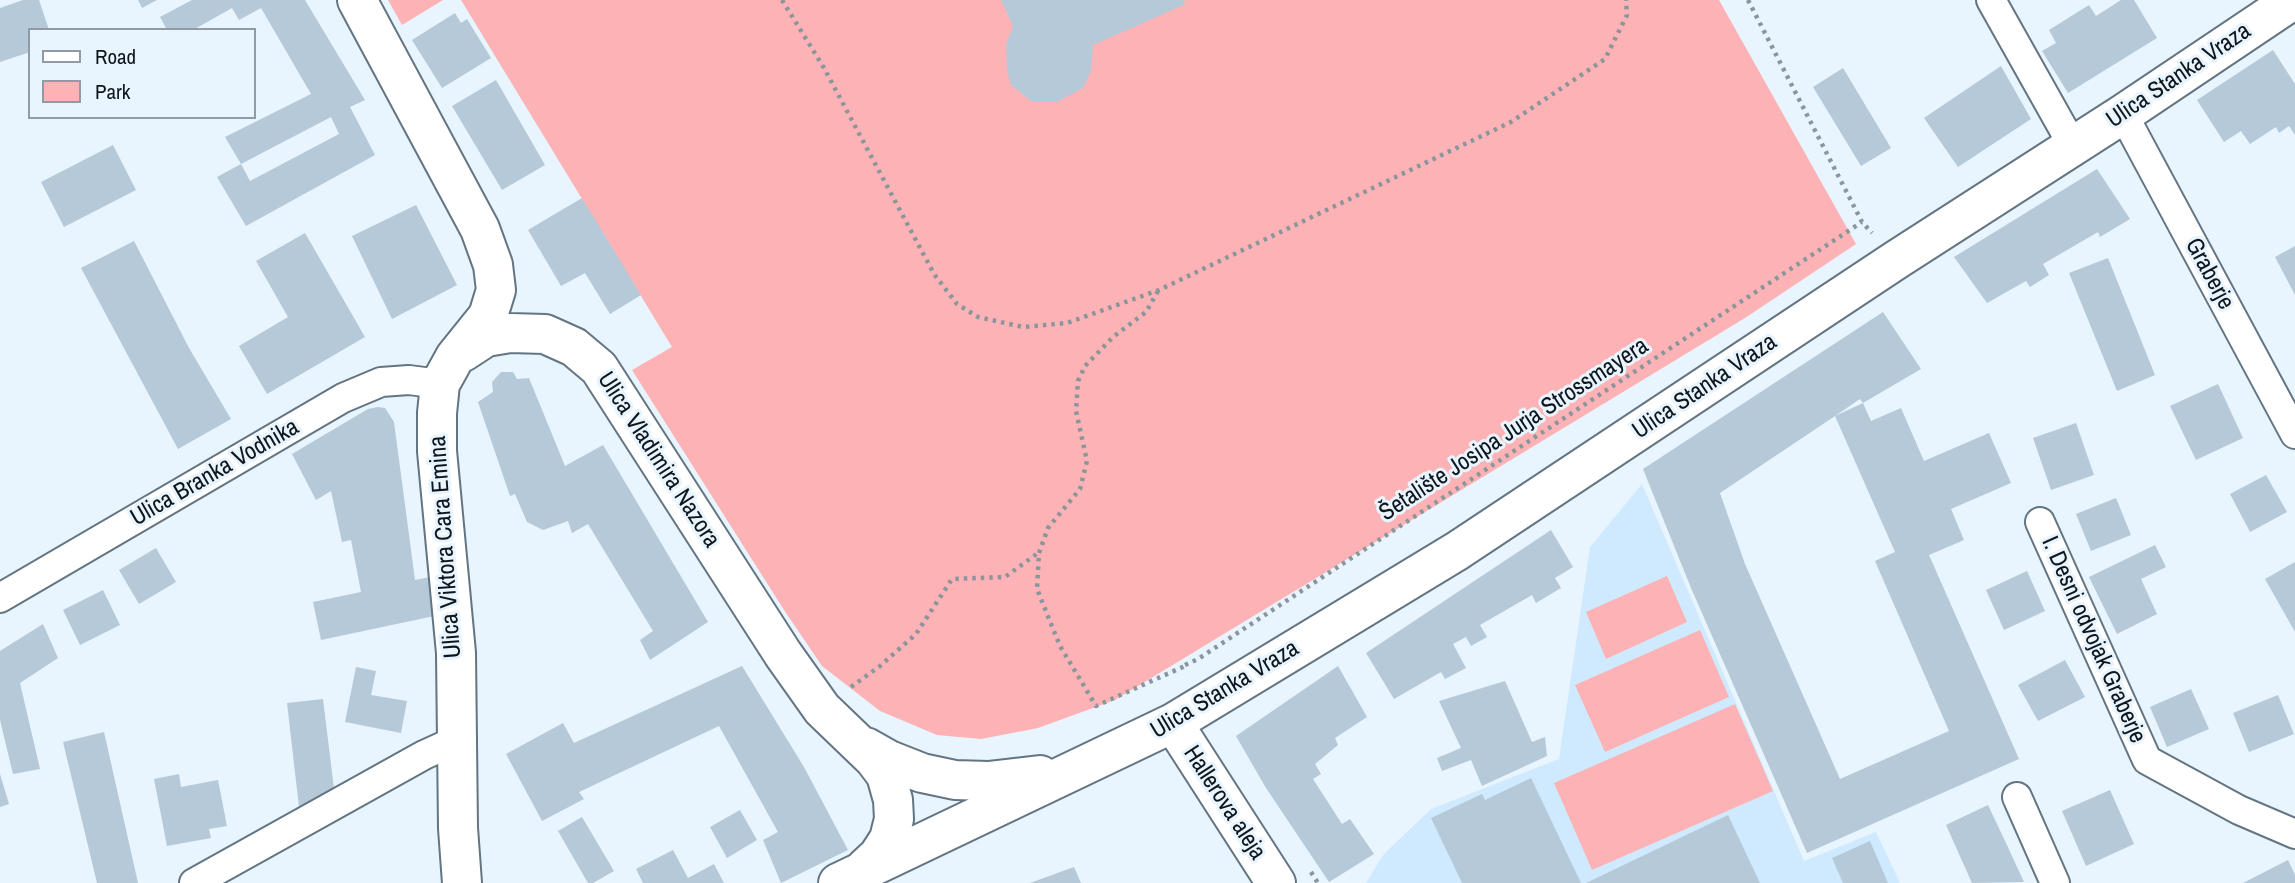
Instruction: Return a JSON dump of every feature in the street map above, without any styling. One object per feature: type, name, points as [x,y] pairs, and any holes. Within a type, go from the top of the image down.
[{"type":"main road","points":[[357,0],[481,229],[493,265],[496,290],[488,316],[448,371]]},
{"type":"main road","name":"Ulica Stanka Vraza","points":[[850,876],[1173,723],[1457,551],[2293,0]]},
{"type":"main road","name":"Ulica Vladimira Nazora","points":[[448,371],[486,337],[510,332],[545,334],[574,346],[599,368],[783,654],[822,709],[849,737]]},
{"type":"main road","name":"Ulica Viktora Cara Emina","points":[[448,371],[437,413],[456,653],[458,828]]},
{"type":"main road","name":"Hallerova aleja","points":[[1173,723],[1276,883]]},
{"type":"main road","points":[[849,737],[874,759],[886,775],[894,800],[890,839],[878,856],[850,876]]},
{"type":"main road","name":"Ulica Stanka Vraza","points":[[849,737],[889,760],[922,773],[955,780],[988,782],[1019,779],[1106,757]]},
{"type":"main road","points":[[452,883],[458,828]]},
{"type":"main road","points":[[458,828],[462,883]]},
{"type":"street","points":[[1991,0],[2073,146]]},
{"type":"street","name":"Graberje","points":[[2123,114],[2295,434]]},
{"type":"street","name":"Ulica Branka Vodnika","points":[[0,598],[343,398],[381,382],[410,380],[448,371]]},
{"type":"street","name":"I. Desni odvojak Graberje","points":[[2040,522],[2147,760],[2239,810],[2295,834]]},
{"type":"street","points":[[194,883],[412,762],[457,740]]},
{"type":"street","points":[[2017,797],[2055,883]]},
{"type":"path","points":[[782,0],[824,68],[934,274],[957,304],[978,317],[1023,327],[1067,323],[1159,290],[1511,122],[1605,59],[1627,15],[1626,0]]},
{"type":"path","points":[[1748,0],[1862,222],[1896,260]]},
{"type":"path","name":"Šetalište Josipa Jurja Strossmayera","points":[[1039,553],[1037,589],[1060,646],[1096,706],[1198,659],[1862,222]]},
{"type":"path","points":[[822,709],[880,666],[916,634],[952,579],[1005,577],[1039,553],[1048,528],[1080,489],[1087,461],[1076,411],[1078,382],[1086,366],[1113,337],[1146,312],[1159,290]]},
{"type":"path","points":[[1185,665],[1206,702]]},
{"type":"shaded area","points":[[1642,484],[1804,861],[1876,832],[1900,883],[1366,883],[1384,854],[1431,809],[1559,759],[1590,547]]},
{"type":"green space","points":[[388,0],[443,0],[402,25]]},
{"type":"green space","points":[[461,0],[1719,0],[1856,244],[1745,318],[1115,700],[1038,728],[981,739],[937,735],[880,711],[822,666],[784,610],[632,370],[672,347]]},
{"type":"green space","points":[[1667,576],[1687,622],[1606,659],[1586,612]]},
{"type":"green space","points":[[1700,630],[1729,697],[1605,752],[1575,685]]},
{"type":"green space","points":[[1735,704],[1773,791],[1592,870],[1554,783]]},
{"type":"building","points":[[23,0],[39,0],[48,28],[28,28],[28,53],[0,62],[0,8]]},
{"type":"building","points":[[138,0],[157,0],[142,8]]},
{"type":"building","points":[[192,0],[305,0],[365,100],[350,107],[375,155],[246,226],[217,177],[241,164],[225,137],[311,94],[261,8],[239,20],[232,8],[197,28],[166,28],[160,17]],"holes":[[[331,117],[339,134],[250,181],[241,164]]]},
{"type":"building","points":[[1001,0],[1183,0],[1186,4],[1093,45],[1091,71],[1083,88],[1057,102],[1032,102],[1011,85],[1007,71],[1006,45],[1013,26]]},
{"type":"building","points":[[2121,0],[2134,0],[2157,38],[2068,93],[2042,51],[2056,43],[2049,30],[2089,5],[2096,16]]},
{"type":"building","points":[[455,13],[461,23],[467,19],[491,58],[442,88],[412,40]]},
{"type":"building","points":[[2273,50],[2295,84],[2295,135],[2289,126],[2279,133],[2276,127],[2250,144],[2241,131],[2224,142],[2197,100]]},
{"type":"building","points":[[2001,66],[2031,119],[1958,167],[1924,118]]},
{"type":"building","points":[[1843,68],[1891,148],[1861,166],[1813,87]]},
{"type":"building","points":[[496,80],[545,165],[502,190],[452,106]]},
{"type":"building","points":[[113,145],[136,190],[64,227],[41,182]]},
{"type":"building","points":[[2097,169],[2130,219],[2100,237],[2098,232],[2043,264],[2049,275],[2030,287],[2026,281],[1987,303],[1954,257]]},
{"type":"building","points":[[582,198],[641,295],[610,314],[585,273],[561,286],[528,230]]},
{"type":"building","points":[[416,205],[457,285],[392,319],[352,236]]},
{"type":"building","points":[[305,233],[365,337],[267,394],[239,346],[288,317],[256,261]]},
{"type":"building","points":[[134,241],[189,348],[231,419],[178,449],[81,268]]},
{"type":"building","points":[[2295,246],[2295,295],[2275,257]]},
{"type":"building","points":[[2108,258],[2155,375],[2117,391],[2069,273]]},
{"type":"building","points":[[1883,312],[1921,369],[1863,403],[1871,421],[1901,408],[1924,461],[1989,433],[2011,483],[1951,509],[1964,540],[1929,555],[2019,759],[1807,853],[1691,588],[1643,469]],"holes":[[[1860,399],[1863,403],[1835,416]],[[1835,416],[1895,552],[1875,561],[1949,731],[1840,779],[1745,564],[1720,493]]]},
{"type":"building","points":[[501,372],[513,372],[517,379],[529,378],[565,466],[603,445],[708,622],[650,660],[640,640],[653,631],[588,524],[572,533],[568,521],[543,530],[527,522],[515,494],[510,496],[478,402],[493,392],[492,382]]},
{"type":"building","points":[[2218,384],[2243,438],[2196,460],[2170,406]]},
{"type":"building","points":[[385,408],[394,422],[415,580],[430,577],[439,615],[321,640],[313,602],[361,592],[351,540],[342,542],[331,491],[316,500],[292,454],[368,409]]},
{"type":"building","points":[[2076,423],[2094,475],[2051,490],[2033,438]]},
{"type":"building","points":[[2266,475],[2287,512],[2250,532],[2230,494]]},
{"type":"building","points":[[2116,498],[2131,535],[2091,551],[2076,514]]},
{"type":"building","points":[[1551,530],[1573,567],[1555,578],[1561,588],[1536,603],[1532,595],[1480,625],[1487,637],[1471,646],[1466,637],[1453,644],[1466,668],[1445,679],[1441,672],[1394,699],[1366,653]]},
{"type":"building","points":[[2155,545],[2166,567],[2141,579],[2157,614],[2117,634],[2089,577]]},
{"type":"building","points":[[156,548],[176,582],[139,604],[119,570]]},
{"type":"building","points":[[2295,562],[2295,632],[2265,579]]},
{"type":"building","points":[[2027,571],[2045,611],[2004,630],[1986,590]]},
{"type":"building","points":[[103,590],[120,625],[80,645],[63,610]]},
{"type":"building","points":[[43,624],[58,658],[20,683],[40,769],[13,774],[0,720],[0,651]]},
{"type":"building","points":[[2065,660],[2085,697],[2038,721],[2018,685]]},
{"type":"building","points":[[742,666],[804,767],[848,850],[781,883],[763,840],[778,832],[719,726],[579,792],[584,799],[542,821],[506,754],[563,723],[574,743]]},
{"type":"building","points":[[1338,666],[1367,717],[1335,738],[1338,745],[1315,764],[1321,774],[1313,779],[1342,824],[1350,819],[1374,854],[1329,882],[1266,788],[1236,736]]},
{"type":"building","points":[[356,667],[376,671],[371,695],[407,701],[401,733],[345,722]]},
{"type":"building","points":[[1505,681],[1532,742],[1545,737],[1547,756],[1482,786],[1471,760],[1442,771],[1437,758],[1461,748],[1439,701]]},
{"type":"building","points":[[2191,689],[2209,729],[2167,747],[2150,707]]},
{"type":"building","points":[[2278,695],[2294,734],[2249,752],[2233,713]]},
{"type":"building","points":[[323,699],[334,789],[299,807],[287,703]]},
{"type":"building","points":[[104,732],[138,883],[97,883],[63,742]]},
{"type":"building","points":[[0,774],[9,804],[0,807]]},
{"type":"building","points":[[179,774],[181,787],[218,780],[227,826],[209,829],[211,838],[167,846],[154,779]]},
{"type":"building","points":[[1531,778],[1581,883],[1462,883],[1431,818],[1482,794],[1485,800]]},
{"type":"building","points":[[2110,790],[2134,844],[2086,866],[2062,811]]},
{"type":"building","points":[[1988,805],[2024,882],[1972,883],[1946,825]]},
{"type":"building","points":[[740,810],[757,840],[727,858],[710,827]]},
{"type":"building","points":[[1728,815],[1760,883],[1586,883]]},
{"type":"building","points":[[582,817],[614,871],[593,883],[588,883],[558,831]]},
{"type":"building","points":[[1870,841],[1888,883],[1843,883],[1832,858]]},
{"type":"building","points":[[673,850],[688,878],[714,864],[724,883],[643,883],[636,869]]},
{"type":"building","points":[[2288,860],[2295,875],[2295,883],[2243,883]]},
{"type":"building","points":[[1074,867],[1081,883],[1030,883]]}]
